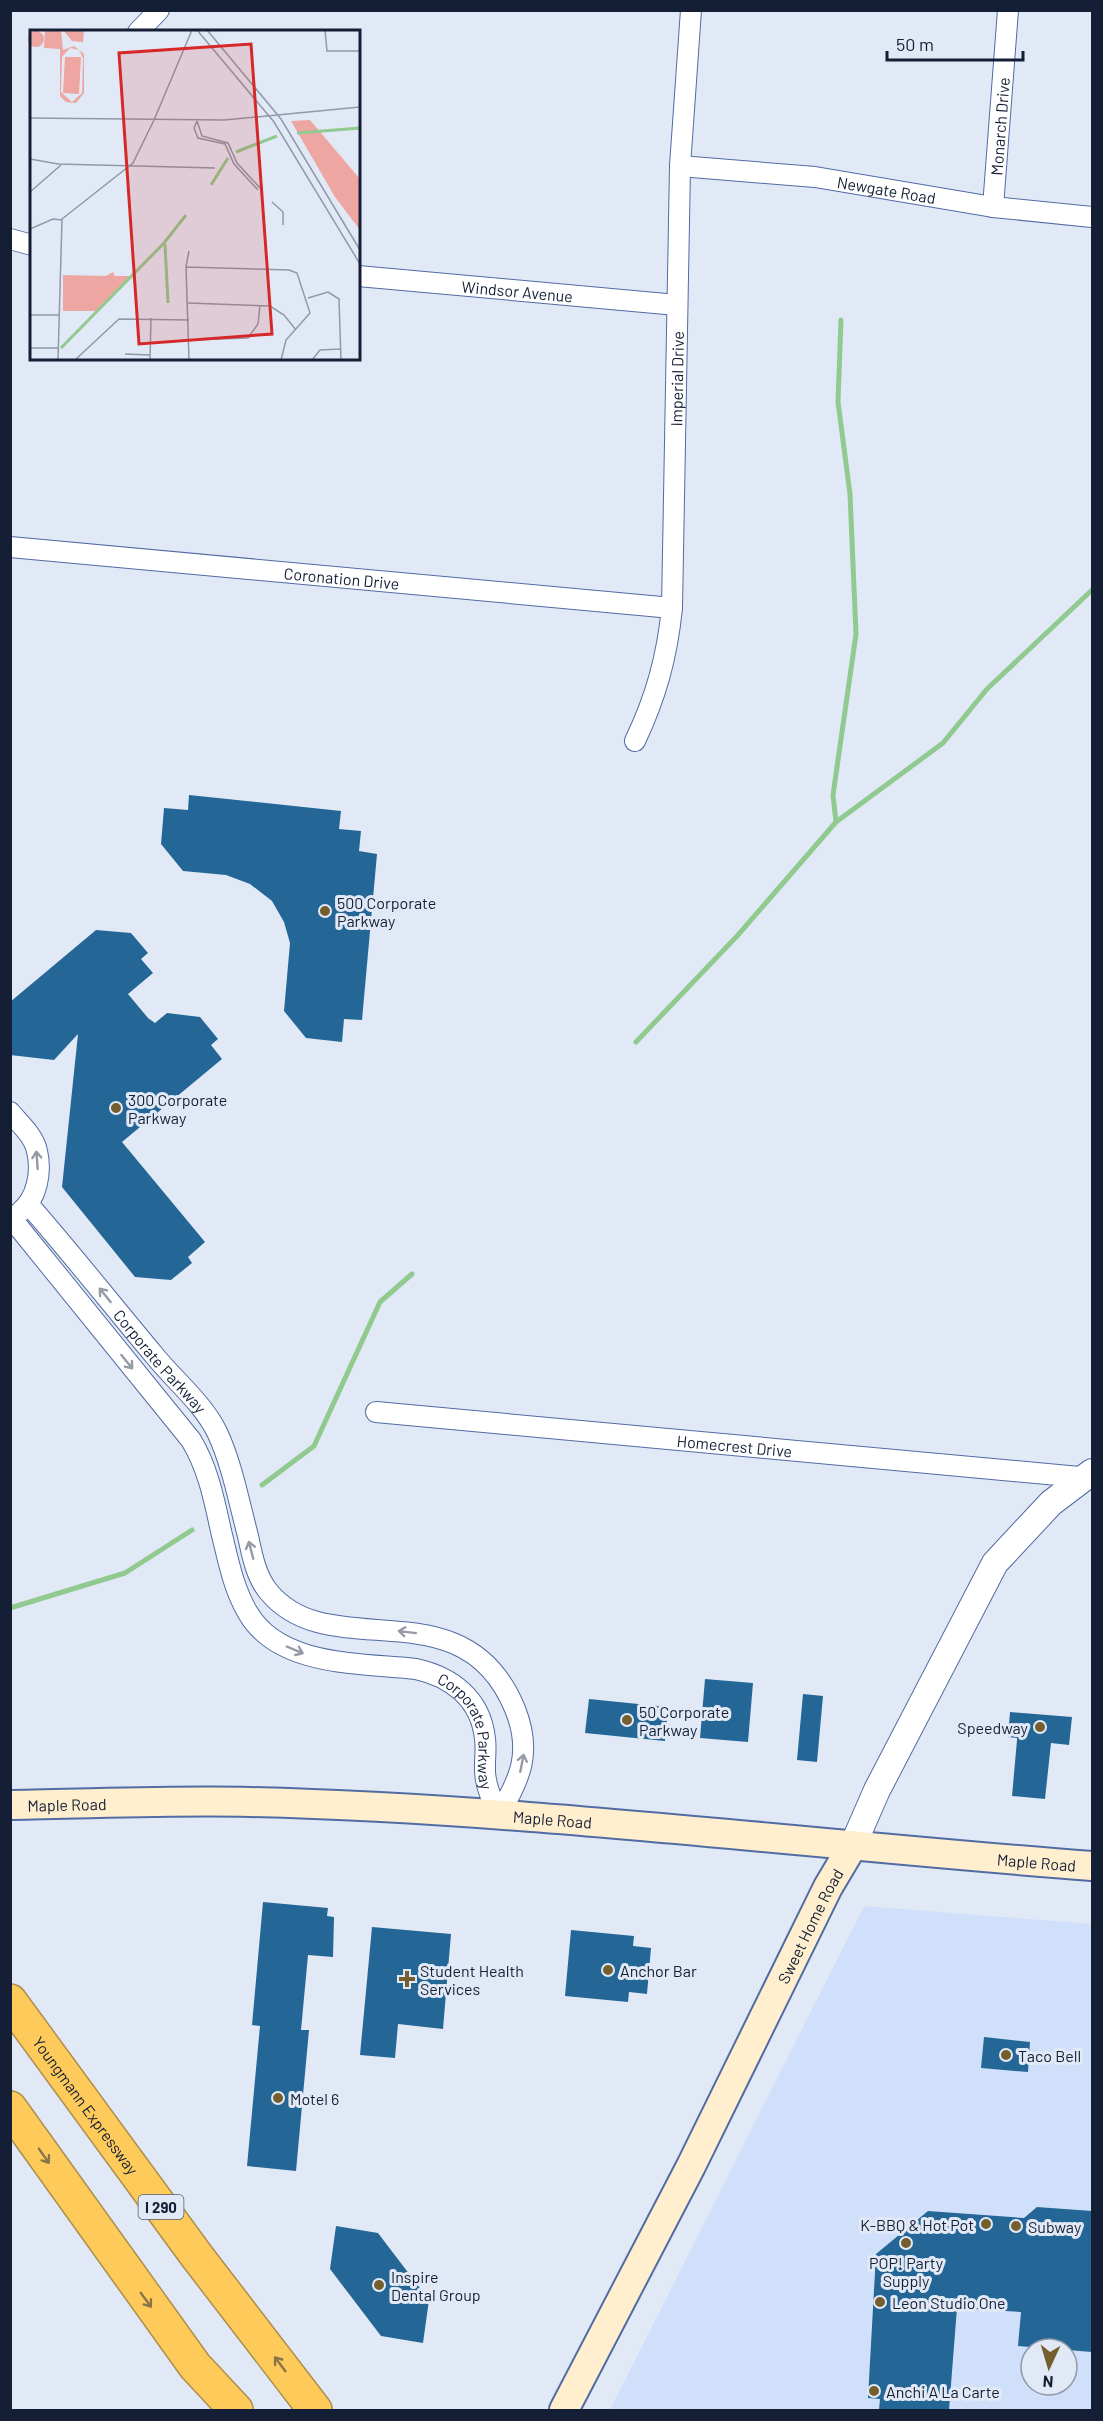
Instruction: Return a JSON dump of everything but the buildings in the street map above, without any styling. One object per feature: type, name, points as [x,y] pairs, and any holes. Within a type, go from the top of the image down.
[{"type":"highway","name":"Youngmann Expressway","points":[[10,2001],[196,2255],[315,2410]]},
{"type":"highway","points":[[10,2108],[195,2366],[236,2410]]},
{"type":"highway","points":[[195,2366],[218,2410]]},
{"type":"main road","name":"Maple Road","points":[[10,1805],[247,1802],[498,1815],[1092,1866]]},
{"type":"main road","name":"Sweet Home Road","points":[[564,2410],[691,2166],[828,1887],[853,1845]]},
{"type":"street","points":[[140,30],[159,10]]},
{"type":"street","name":"Imperial Drive","points":[[635,741],[662,677],[672,608],[680,166],[691,10]]},
{"type":"street","name":"Monarch Drive","points":[[993,207],[1008,10]]},
{"type":"street","name":"Newgate Road","points":[[680,166],[815,177],[993,207],[1092,217]]},
{"type":"street","points":[[10,239],[30,244]]},
{"type":"street","name":"Windsor Avenue","points":[[360,276],[677,305]]},
{"type":"street","name":"Coronation Drive","points":[[10,547],[672,608]]},
{"type":"street","points":[[10,1112],[29,1135],[37,1151],[38,1172],[35,1190],[29,1204]]},
{"type":"street","name":"Corporate Parkway","points":[[29,1204],[154,1356],[202,1408],[216,1431],[226,1456],[256,1569],[266,1589],[279,1603],[318,1623],[435,1636],[459,1646],[493,1672],[509,1694],[517,1715],[522,1732],[524,1758],[515,1788],[498,1815],[486,1780],[485,1738],[481,1719],[458,1686],[432,1673],[416,1669],[305,1655],[272,1638],[249,1615],[239,1595],[203,1460],[191,1440],[11,1219],[29,1204]]},
{"type":"street","name":"Homecrest Drive","points":[[376,1412],[1090,1476]]},
{"type":"street","name":"Sweet Home Road","points":[[853,1845],[877,1790],[946,1660],[987,1575],[1027,1526],[1090,1476]]},
{"type":"street","points":[[220,1527],[244,1522]]},
{"type":"shaded area","points":[[864,1906],[1092,1924],[1092,2410],[610,2410]]},
{"type":"waterway","points":[[836,822],[833,795],[856,634],[850,494],[838,402],[841,320]]},
{"type":"waterway","points":[[636,1042],[738,935],[836,822],[943,743],[987,689],[1092,590]]},
{"type":"waterway","points":[[262,1485],[314,1446],[380,1302],[412,1274]]},
{"type":"waterway","points":[[10,1608],[125,1573],[192,1530]]},
{"type":"place","name":"500 Corporate Parkway","points":[[325,911]]},
{"type":"place","name":"300 Corporate Parkway","points":[[116,1108]]},
{"type":"place","name":"50 Corporate Parkway","points":[[627,1720]]},
{"type":"place","name":"Speedway","points":[[1040,1727]]},
{"type":"place","name":"Anchor Bar","points":[[608,1970]]},
{"type":"place","name":"Student Health Services","points":[[407,1979]]},
{"type":"place","name":"Taco Bell","points":[[1006,2055]]},
{"type":"place","name":"Motel 6","points":[[278,2098]]},
{"type":"place","name":"K-BBQ & Hot Pot","points":[[986,2224]]},
{"type":"place","name":"Subway","points":[[1016,2226]]},
{"type":"place","name":"POP! Party Supply","points":[[906,2243]]},
{"type":"place","name":"Inspire Dental Group","points":[[379,2285]]},
{"type":"place","name":"Leon Studio One","points":[[880,2302]]},
{"type":"place","name":"Anchi A La Carte","points":[[874,2391]]}]
